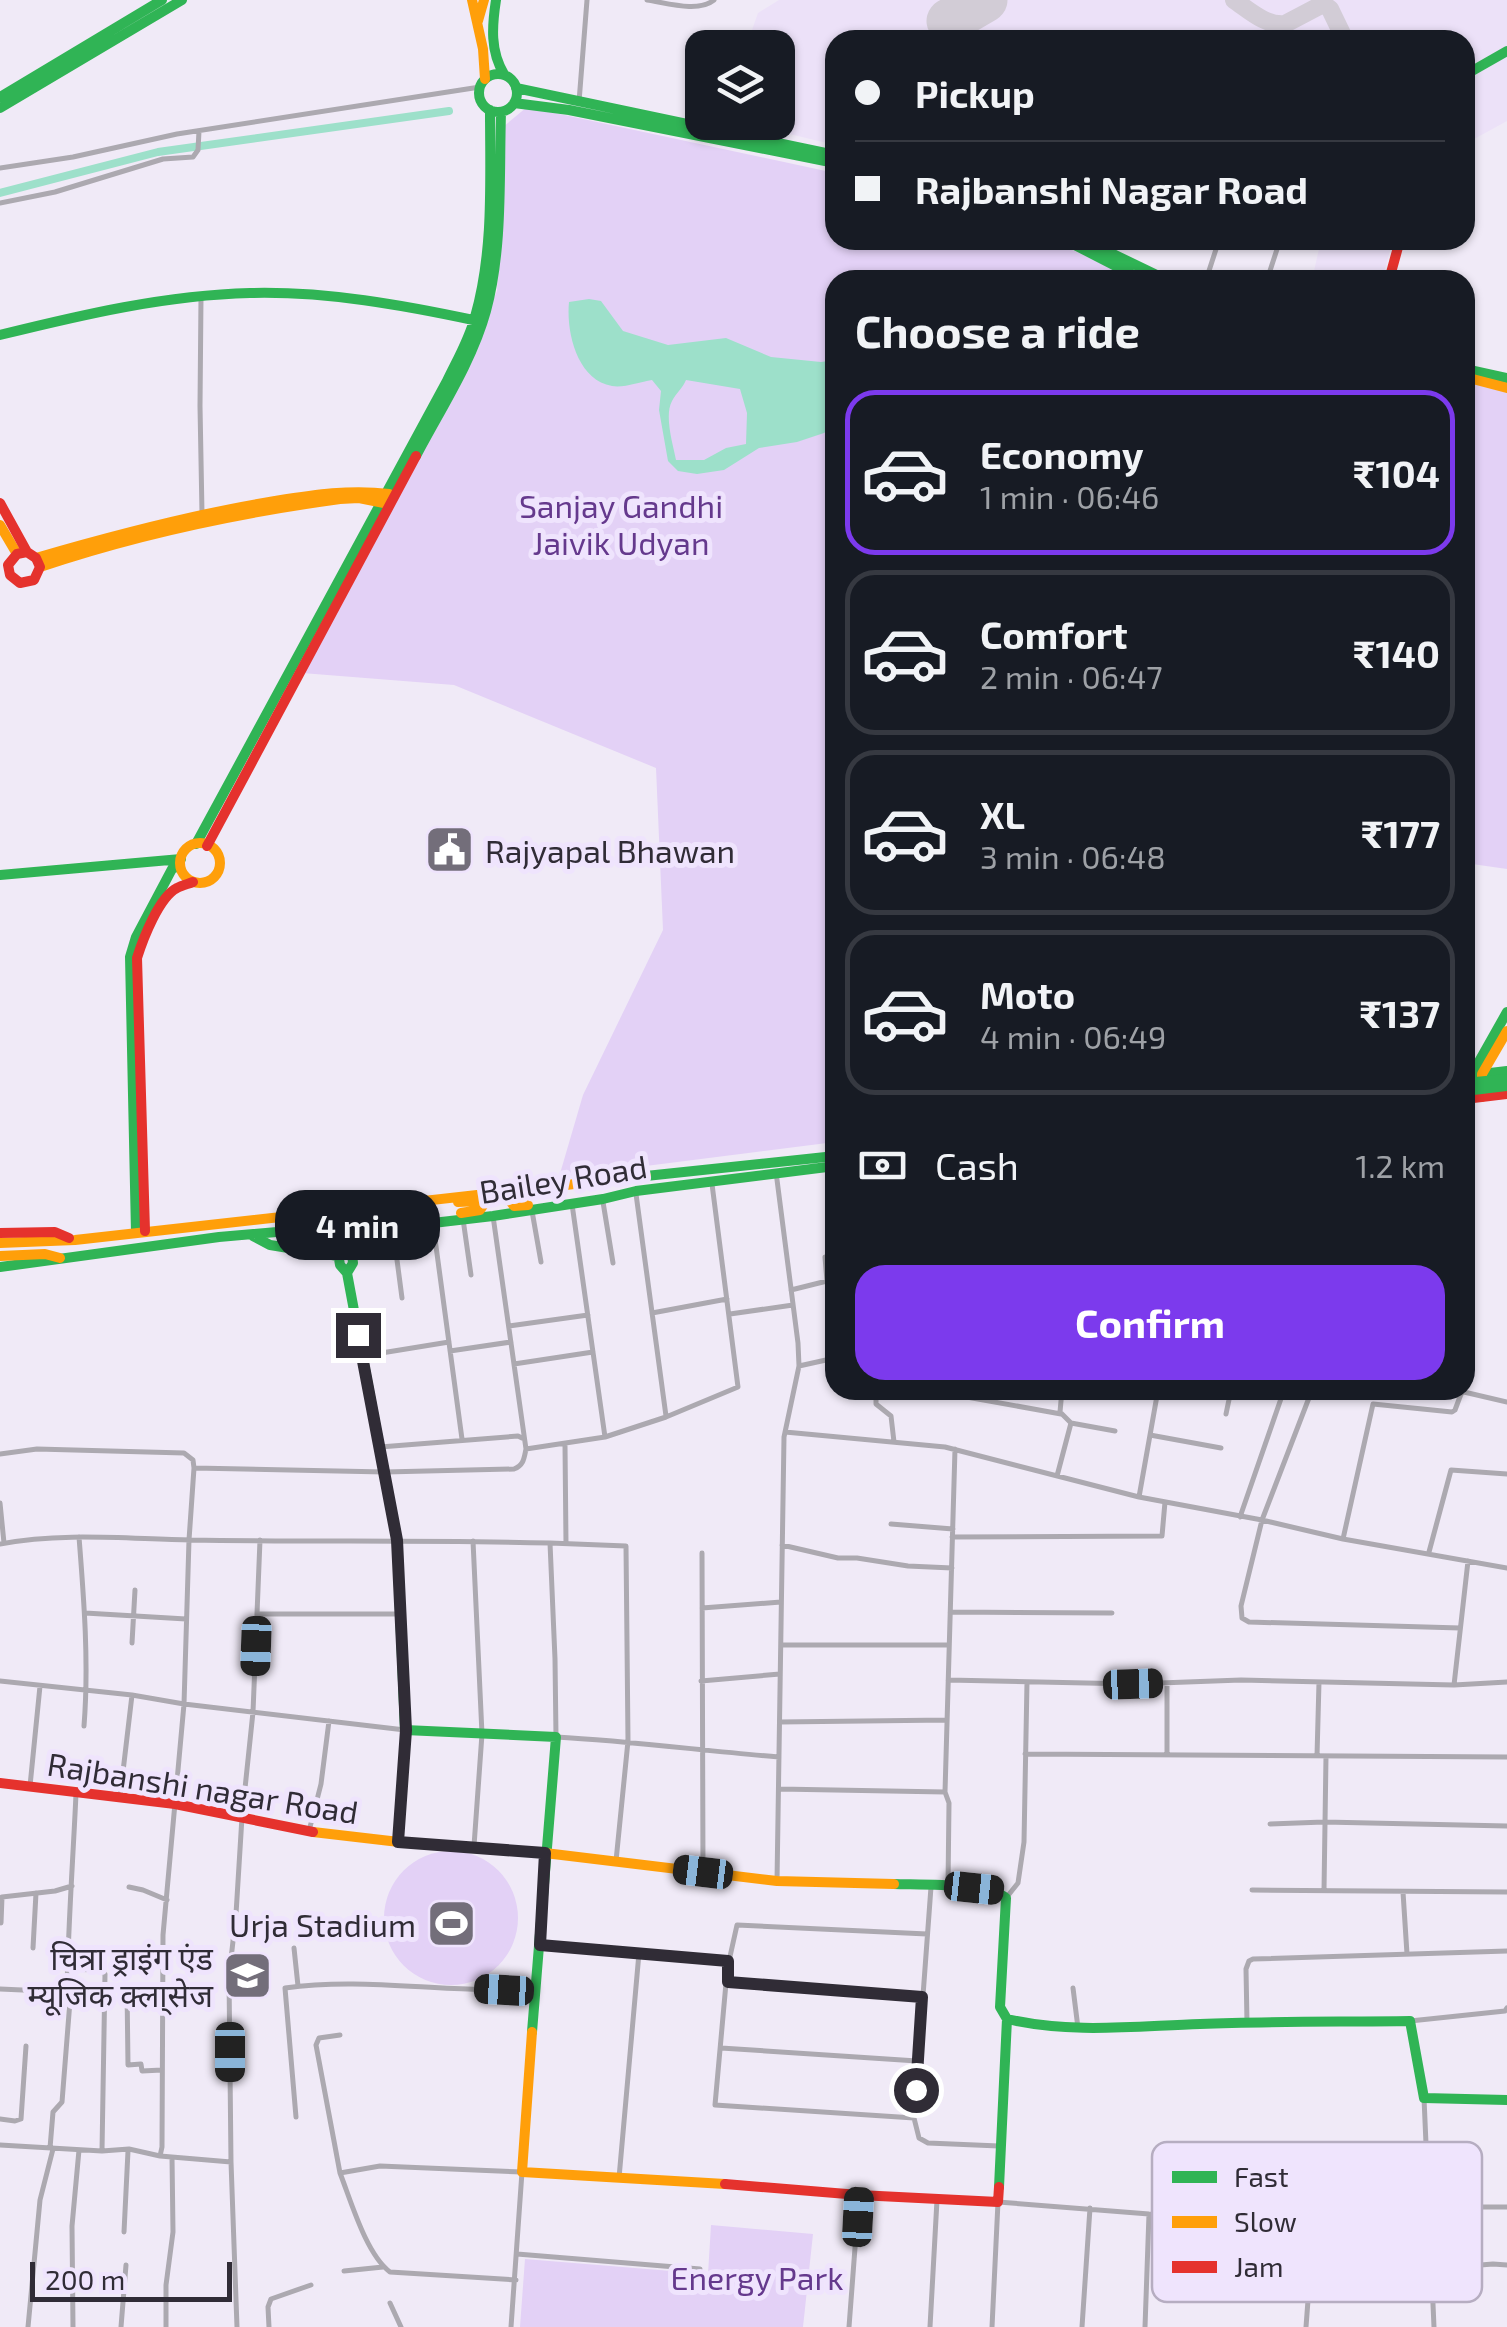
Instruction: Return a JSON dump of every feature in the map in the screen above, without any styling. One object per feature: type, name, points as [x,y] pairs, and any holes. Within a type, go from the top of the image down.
[{"type":"main road","points":[[0,97],[162,0]]},
{"type":"main road","points":[[0,108],[182,0]]},
{"type":"main road","points":[[472,0],[486,66],[482,102],[496,111],[508,110],[514,103],[516,88],[497,63],[494,13],[488,1]]},
{"type":"main road","points":[[478,21],[488,1]]},
{"type":"main road","points":[[1475,70],[1507,51]]},
{"type":"main road","points":[[483,83],[491,76],[506,76]]},
{"type":"main road","points":[[516,88],[825,153]]},
{"type":"main road","points":[[514,103],[569,110],[825,160]]},
{"type":"main road","points":[[201,845],[387,499],[457,379],[480,314],[496,229],[496,111]]},
{"type":"main road","points":[[1084,250],[1124,270]]},
{"type":"main road","points":[[1104,250],[1146,270]]},
{"type":"main road","points":[[0,335],[66,318],[254,293],[310,294],[448,314],[480,314]]},
{"type":"main road","points":[[448,314],[472,335]]},
{"type":"main road","points":[[1475,371],[1507,378]]},
{"type":"main road","points":[[1475,380],[1507,388]]},
{"type":"main road","points":[[30,558],[202,513],[328,493],[358,491],[387,499]]},
{"type":"main road","points":[[0,583],[10,560],[84,551],[206,519],[340,499],[387,499]]},
{"type":"main road","points":[[0,504],[37,576],[20,583],[7,574]]},
{"type":"main road","points":[[0,525],[30,558]]},
{"type":"main road","points":[[201,845],[218,854],[219,870],[209,881],[176,888],[166,897],[142,940],[137,958],[140,1231],[130,957],[136,937],[172,869],[187,848],[201,845]]},
{"type":"main road","points":[[0,875],[141,860],[180,862]]},
{"type":"main road","points":[[180,862],[184,875],[194,882]]},
{"type":"main road","points":[[1475,1070],[1507,1012]]},
{"type":"main road","points":[[1475,1072],[1507,1032]]},
{"type":"main road","points":[[1475,1077],[1507,1079]]},
{"type":"main road","points":[[1475,1077],[1507,1079]]},
{"type":"main road","points":[[1475,1094],[1507,1079]]},
{"type":"main road","points":[[1475,1096],[1507,1094]]},
{"type":"main road","name":"Bailey Road","points":[[0,1244],[75,1240],[825,1157]]},
{"type":"main road","name":"Bailey Road","points":[[0,1266],[219,1238],[394,1222],[463,1220],[603,1200],[630,1192],[825,1167]]},
{"type":"main road","points":[[552,1186],[512,1198],[510,1203],[516,1206],[630,1192]]},
{"type":"main road","points":[[394,1222],[476,1211],[484,1206],[478,1201],[407,1204]]},
{"type":"main road","points":[[347,1274],[353,1264],[349,1227]]},
{"type":"main road","points":[[334,1228],[340,1264],[347,1274],[397,1540],[406,1730],[556,1738],[522,2172],[998,2202],[1007,2019],[1000,2006],[1006,1898]]},
{"type":"main road","points":[[0,1234],[55,1232],[75,1240]]},
{"type":"main road","points":[[253,1236],[270,1245],[338,1256]]},
{"type":"main road","points":[[4,1256],[45,1254],[63,1259]]},
{"type":"main road","name":"Rajbanshi nagar Road","points":[[0,1783],[175,1804],[310,1831],[398,1842],[616,1860],[777,1881],[948,1886],[998,1891],[1006,1898]]},
{"type":"main road","points":[[1007,2019],[1078,2031],[1168,2025],[1410,2020],[1424,2098],[1507,2100]]},
{"type":"street","points":[[579,103],[587,0]]},
{"type":"street","points":[[647,0],[696,7],[710,5],[714,0]]},
{"type":"street","points":[[0,168],[198,130],[483,83]]},
{"type":"street","points":[[0,203],[55,192],[163,159],[191,158],[198,147],[198,130]]},
{"type":"street","points":[[201,298],[202,513]]},
{"type":"street","points":[[776,1172],[799,1366],[785,1432],[777,1881]]},
{"type":"street","points":[[526,1449],[606,1436],[666,1417],[738,1387],[712,1180]]},
{"type":"street","points":[[630,1192],[666,1417]]},
{"type":"street","points":[[603,1200],[613,1263]]},
{"type":"street","points":[[572,1204],[606,1436]]},
{"type":"street","points":[[532,1211],[541,1262]]},
{"type":"street","points":[[194,1468],[385,1472],[514,1469],[522,1464],[526,1449],[493,1216]]},
{"type":"street","points":[[463,1220],[471,1275]]},
{"type":"street","points":[[394,1222],[402,1298]]},
{"type":"street","points":[[433,1223],[462,1439]]},
{"type":"street","points":[[791,1290],[825,1281]]},
{"type":"street","points":[[652,1313],[728,1299]]},
{"type":"street","points":[[730,1314],[793,1304]]},
{"type":"street","points":[[508,1326],[588,1315]]},
{"type":"street","points":[[363,1356],[449,1342]]},
{"type":"street","points":[[450,1351],[511,1342]]},
{"type":"street","points":[[514,1364],[593,1352]]},
{"type":"street","points":[[799,1366],[825,1360]]},
{"type":"street","points":[[1475,1395],[1507,1402]]},
{"type":"street","points":[[876,1400],[891,1416],[894,1442]]},
{"type":"street","points":[[983,1400],[1061,1414],[1071,1423],[1115,1430]]},
{"type":"street","points":[[1061,1414],[1062,1400]]},
{"type":"street","points":[[1139,1497],[1156,1400]]},
{"type":"street","points":[[1226,1414],[1229,1400]]},
{"type":"street","points":[[1240,1517],[1281,1400]]},
{"type":"street","points":[[1308,1400],[1262,1520],[1241,1606],[1244,1621],[1460,1628]]},
{"type":"street","points":[[1343,1539],[1373,1404],[1452,1412],[1459,1400]]},
{"type":"street","points":[[1057,1476],[1071,1423]]},
{"type":"street","points":[[785,1432],[955,1450],[1139,1497],[1507,1568]]},
{"type":"street","points":[[1150,1434],[1221,1448]]},
{"type":"street","points":[[380,1447],[518,1436],[524,1440]]},
{"type":"street","points":[[566,1445],[566,1544]]},
{"type":"street","points":[[0,1454],[37,1449],[184,1453],[193,1460],[184,1704],[164,1935],[161,2152]]},
{"type":"street","points":[[948,1886],[950,1803],[945,1792],[955,1450]]},
{"type":"street","points":[[1428,1553],[1451,1470],[1507,1474]]},
{"type":"street","points":[[952,1537],[1162,1536],[1165,1502]]},
{"type":"street","points":[[0,1503],[2,1543],[80,1536],[626,1546],[628,1741],[616,1860]]},
{"type":"street","points":[[891,1524],[952,1528]]},
{"type":"street","points":[[80,1536],[85,1613],[84,1726]]},
{"type":"street","points":[[236,2327],[229,1977],[254,1712],[260,1540]]},
{"type":"street","points":[[473,1541],[482,1734],[474,1846]]},
{"type":"street","points":[[550,1543],[556,1738],[780,1756]]},
{"type":"street","points":[[782,1544],[838,1558],[952,1568]]},
{"type":"street","points":[[702,1553],[703,1872]]},
{"type":"street","points":[[1454,1685],[1468,1560]]},
{"type":"street","points":[[132,1643],[135,1590]]},
{"type":"street","points":[[702,1608],[782,1602]]},
{"type":"street","points":[[950,1612],[1112,1612]]},
{"type":"street","points":[[85,1613],[186,1619]]},
{"type":"street","points":[[257,1614],[399,1614]]},
{"type":"street","points":[[781,1645],[950,1645]]},
{"type":"street","points":[[701,1681],[780,1674]]},
{"type":"street","points":[[948,1680],[1454,1685],[1507,1682]]},
{"type":"street","points":[[0,1681],[406,1730]]},
{"type":"street","points":[[1006,1898],[1018,1883],[1024,1842],[1027,1682]]},
{"type":"street","points":[[1317,1756],[1319,1682]]},
{"type":"street","points":[[1167,1683],[1167,1755]]},
{"type":"street","points":[[30,1786],[40,1686]]},
{"type":"street","points":[[120,1796],[132,1695]]},
{"type":"street","points":[[780,1722],[947,1720]]},
{"type":"street","points":[[310,1831],[330,1721]]},
{"type":"street","name":"Rajbanshi nagar Road","points":[[398,1842],[406,1730]]},
{"type":"street","points":[[1026,1754],[1507,1757]]},
{"type":"street","points":[[1324,1890],[1326,1756]]},
{"type":"street","points":[[779,1789],[945,1792]]},
{"type":"street","points":[[28,2327],[53,2112],[62,2102],[70,2001],[68,1915],[76,1791]]},
{"type":"street","points":[[1270,1824],[1507,1826]]},
{"type":"street","points":[[931,1885],[914,2118],[918,2138],[928,2143],[999,2146]]},
{"type":"street","points":[[0,1923],[2,1897],[72,1886]]},
{"type":"street","points":[[129,1887],[167,1900]]},
{"type":"street","points":[[1252,1890],[1507,1892]]},
{"type":"street","points":[[1403,1891],[1407,1954]]},
{"type":"street","points":[[33,1948],[36,1893]]},
{"type":"street","points":[[914,2118],[715,2105],[728,1961],[736,1926],[928,1934]]},
{"type":"street","points":[[540,1945],[728,1961]]},
{"type":"street","points":[[294,1948],[298,1986]]},
{"type":"street","points":[[1247,2024],[1246,1969],[1253,1959],[1507,1951]]},
{"type":"street","points":[[619,2178],[639,1953]]},
{"type":"street","points":[[67,1969],[98,1970],[105,1974],[102,2148]]},
{"type":"street","points":[[728,1982],[922,1997]]},
{"type":"street","points":[[296,2116],[286,1988],[338,1983],[535,1988]]},
{"type":"street","points":[[127,1988],[128,2065],[142,2064],[142,2070],[162,2070]]},
{"type":"street","points":[[1073,1988],[1078,2031]]},
{"type":"street","points":[[0,1990],[67,1992]]},
{"type":"street","points":[[1410,2020],[1507,2008]]},
{"type":"street","points":[[340,2035],[318,2038],[316,2045],[340,2173],[364,2234],[383,2267],[390,2272],[516,2280]]},
{"type":"street","points":[[0,2119],[21,2118],[26,2046]]},
{"type":"street","points":[[720,2048],[918,2061]]},
{"type":"street","points":[[1424,2098],[1426,2142]]},
{"type":"street","points":[[0,2145],[129,2149],[230,2162]]},
{"type":"street","points":[[124,2232],[129,2149]]},
{"type":"street","points":[[74,2327],[72,2226],[79,2150]]},
{"type":"street","points":[[166,2327],[166,2285],[173,2232],[172,2157]]},
{"type":"street","points":[[340,2173],[380,2166],[522,2172],[512,2327]]},
{"type":"street","points":[[849,2327],[859,2195]]},
{"type":"street","points":[[930,2327],[937,2200]]},
{"type":"street","points":[[992,2327],[998,2202],[1152,2214]]},
{"type":"street","points":[[1482,2207],[1507,2207]]},
{"type":"street","points":[[1082,2327],[1090,2208]]},
{"type":"street","points":[[1145,2327],[1149,2214]]},
{"type":"street","points":[[518,2254],[700,2269]]},
{"type":"street","points":[[1482,2265],[1507,2266]]},
{"type":"street","points":[[121,2327],[126,2266]]},
{"type":"street","points":[[344,2271],[383,2267]]},
{"type":"street","points":[[269,2327],[271,2299],[310,2285]]},
{"type":"street","points":[[1306,2327],[1308,2302]]},
{"type":"street","points":[[1433,2302],[1434,2327]]},
{"type":"street","points":[[390,2304],[402,2327]]},
{"type":"shaded area","points":[[779,0],[1507,0],[1507,121],[1475,139],[1475,30],[825,30],[825,143],[795,135],[795,30],[752,30],[758,13]]},
{"type":"shaded area","points":[[1319,250],[1390,250],[1385,270],[1314,270]]},
{"type":"shaded area","points":[[589,299],[601,301],[623,331],[668,345],[726,338],[771,357],[825,361],[825,432],[759,448],[724,470],[697,474],[678,471],[668,461],[659,410],[661,391],[652,380],[612,386],[590,375],[576,353],[569,302]],"holes":[[[686,380],[740,389],[747,413],[746,444],[726,448],[704,460],[676,460],[669,414],[672,401]]]},
{"type":"green space","name":"Sanjay Gandhi Jaivik Udyan","points":[[527,107],[825,171],[825,250],[1072,250],[1117,270],[825,270],[825,1143],[559,1177],[583,1095],[663,930],[656,768],[454,685],[302,673],[433,426],[497,291],[503,127]]},
{"type":"green space","points":[[1475,377],[1507,385],[1507,869],[1475,864]]},
{"type":"green space","name":"Urja Stadium","points":[[451,1851],[476,1857],[498,1871],[512,1893],[518,1918],[512,1943],[498,1965],[476,1979],[451,1985],[426,1979],[404,1965],[390,1943],[384,1918],[390,1893],[404,1871],[426,1857]]},
{"type":"green space","name":"Energy Park","points":[[711,2225],[813,2234],[803,2327],[520,2327],[525,2259],[708,2274]]},
{"type":"waterway","points":[[0,193],[158,152],[449,111]]},
{"type":"taxiway","points":[[1234,0],[1258,17],[1278,24],[1323,4],[1330,9],[1340,30]]},
{"type":"runway","points":[[949,21],[985,0]]},
{"type":"traffic: fast","points":[[0,97],[162,0]]},
{"type":"traffic: fast","points":[[0,108],[182,0]]},
{"type":"traffic: fast","points":[[496,0],[493,38],[504,74]]},
{"type":"traffic: fast","points":[[1475,69],[1507,51]]},
{"type":"traffic: fast","points":[[498,74],[511,80],[517,93],[511,106],[498,112],[485,106],[479,93],[485,80],[498,74]]},
{"type":"traffic: fast","points":[[516,88],[825,153]]},
{"type":"traffic: fast","points":[[514,103],[569,110],[825,161]]},
{"type":"traffic: fast","points":[[196,844],[470,334],[488,241],[490,110]]},
{"type":"traffic: fast","points":[[416,456],[464,367],[486,311],[498,237],[501,112]]},
{"type":"traffic: fast","points":[[1084,250],[1124,270]]},
{"type":"traffic: fast","points":[[1105,250],[1146,270]]},
{"type":"traffic: fast","points":[[0,335],[155,302],[250,293],[364,300],[478,321]]},
{"type":"traffic: fast","points":[[1475,371],[1507,378]]},
{"type":"traffic: fast","points":[[0,875],[181,859]]},
{"type":"traffic: fast","points":[[136,1232],[130,957],[136,937],[172,869],[180,865]]},
{"type":"traffic: fast","points":[[1475,1070],[1507,1012]]},
{"type":"traffic: fast","points":[[1475,1075],[1507,1071]]},
{"type":"traffic: fast","points":[[1475,1082],[1507,1079]]},
{"type":"traffic: fast","points":[[1475,1090],[1507,1086]]},
{"type":"traffic: fast","points":[[646,1176],[825,1157]]},
{"type":"traffic: fast","points":[[0,1267],[219,1237],[493,1216],[636,1191],[825,1167]]},
{"type":"traffic: fast","points":[[347,1273],[353,1263],[349,1227]]},
{"type":"traffic: fast","points":[[334,1228],[340,1265],[347,1273],[397,1540],[405,1730],[556,1737],[532,2032]]},
{"type":"traffic: fast","points":[[253,1236],[270,1245],[338,1256]]},
{"type":"traffic: fast","points":[[894,1884],[970,1887],[1006,1898],[1000,2007],[1007,2019],[1104,2028],[1410,2021],[1424,2098],[1507,2100]]},
{"type":"traffic: fast","points":[[999,2187],[1007,2019]]},
{"type":"traffic: slow","points":[[472,0],[485,79]]},
{"type":"traffic: slow","points":[[478,21],[484,0]]},
{"type":"traffic: slow","points":[[1475,380],[1507,388]]},
{"type":"traffic: slow","points":[[36,558],[245,506],[332,493],[389,494]]},
{"type":"traffic: slow","points":[[40,567],[151,535],[264,511],[340,499],[384,503]]},
{"type":"traffic: slow","points":[[0,525],[17,554]]},
{"type":"traffic: slow","points":[[200,843],[214,849],[220,863],[214,877],[200,883],[186,877],[180,863],[186,849],[200,843]]},
{"type":"traffic: slow","points":[[1482,1097],[1482,1074],[1507,1031]]},
{"type":"traffic: slow","points":[[0,1243],[75,1240],[646,1176]]},
{"type":"traffic: slow","points":[[528,1205],[514,1206],[510,1201],[529,1193]]},
{"type":"traffic: slow","points":[[458,1202],[484,1204],[480,1210],[461,1213]]},
{"type":"traffic: slow","points":[[0,1256],[45,1254],[60,1258]]},
{"type":"traffic: slow","points":[[313,1832],[545,1853],[777,1881],[894,1884]]},
{"type":"traffic: slow","points":[[532,2032],[522,2172],[725,2184]]},
{"type":"traffic: jam","points":[[1392,270],[1397,250]]},
{"type":"traffic: jam","points":[[207,846],[416,456]]},
{"type":"traffic: jam","points":[[0,503],[27,552],[40,567],[34,580],[20,583],[10,575],[8,565],[17,554],[27,552]]},
{"type":"traffic: jam","points":[[145,1231],[137,958],[164,900],[177,888],[193,882]]},
{"type":"traffic: jam","points":[[1475,1098],[1507,1094]]},
{"type":"traffic: jam","points":[[0,1233],[55,1232],[69,1238]]},
{"type":"traffic: jam","points":[[0,1783],[175,1804],[313,1832]]},
{"type":"traffic: jam","points":[[725,2184],[998,2202],[999,2187]]},
{"type":"place","name":"Rajyapal Bhawan","points":[[450,850]]},
{"type":"place","name":"Urja Stadium","points":[[451,1924]]},
{"type":"place","name":"चित्रा ड्राइंग एंड म्यूजिक क्ला्सेज","points":[[248,1975]]},
{"type":"route","points":[[358,1335],[397,1540],[406,1730],[398,1842],[545,1853],[540,1945],[728,1961],[728,1982],[922,1997],[916,2090]]}]
